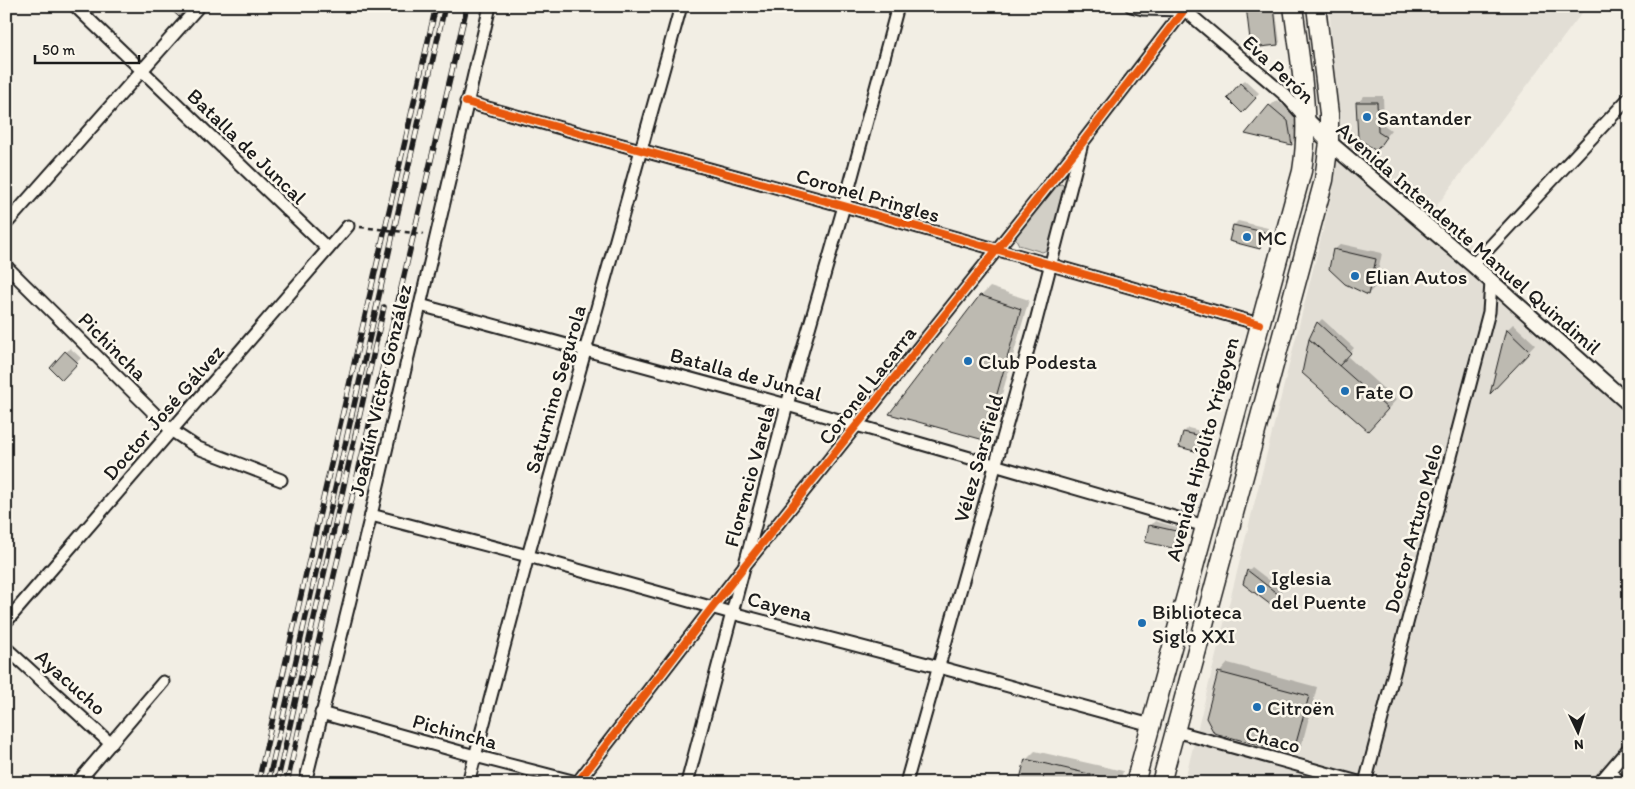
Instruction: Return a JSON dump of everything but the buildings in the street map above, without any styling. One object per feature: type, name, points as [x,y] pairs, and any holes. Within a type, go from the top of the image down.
[{"type":"main road","name":"Avenida Hipólito Yrigoyen","points":[[1135,783],[1302,171],[1306,147],[1307,120],[1294,6]]},
{"type":"main road","points":[[1161,783],[1324,180],[1329,142],[1329,114],[1316,6]]},
{"type":"street","name":"Batalla de Juncal","points":[[75,6],[328,249]]},
{"type":"street","points":[[6,224],[199,6]]},
{"type":"street","name":"Joaquín Víctor González","points":[[305,783],[371,515],[466,102],[490,6]]},
{"type":"street","name":"Saturnino Segurola","points":[[468,783],[528,556],[681,6]]},
{"type":"street","name":"Florencio Varela","points":[[687,783],[788,405],[898,6]]},
{"type":"street","points":[[1131,6],[1162,11],[1182,8]]},
{"type":"street","name":"Eva Perón","points":[[1182,8],[1285,95],[1307,120]]},
{"type":"street","name":"Coronel Lacarra","points":[[578,783],[745,565],[1082,143],[1182,8]]},
{"type":"street","points":[[1473,265],[1629,98]]},
{"type":"street","name":"Coronel Pringles","points":[[466,102],[1051,263],[1260,324]]},
{"type":"street","name":"Avenida Intendente Manuel Quindimil","points":[[1307,120],[1329,142],[1473,265],[1629,404]]},
{"type":"street","name":"Vélez Sarsfield","points":[[906,783],[996,466],[1082,143]]},
{"type":"street","name":"Doctor José Gálvez","points":[[6,622],[348,226]]},
{"type":"street","name":"Pichincha","points":[[6,266],[172,431],[198,448],[280,480]]},
{"type":"street","name":"Doctor Arturo Melo","points":[[1363,783],[1489,312],[1490,282]]},
{"type":"street","name":"Batalla de Juncal","points":[[420,305],[788,405],[1205,526]]},
{"type":"street","name":"Cayena","points":[[371,515],[1151,725]]},
{"type":"street","name":"Ayacucho","points":[[6,648],[111,744]]},
{"type":"street","points":[[77,783],[163,682]]},
{"type":"street","name":"Pichincha","points":[[321,713],[578,783]]},
{"type":"street","name":"Chaco","points":[[1175,731],[1363,783]]},
{"type":"street","points":[[1599,783],[1629,748]]},
{"type":"street","points":[[1609,772],[1622,783]]},
{"type":"path","points":[[348,226],[436,236]]},
{"type":"shaded area","points":[[1330,6],[1587,6],[1435,208],[1629,404],[1629,746],[1596,783],[1184,783],[1333,190]]},
{"type":"shaded area","points":[[1062,184],[1066,189],[1050,249],[1042,252],[1019,245],[1015,237],[1056,185]]},
{"type":"railway","points":[[258,783],[436,6]]},
{"type":"railway","points":[[268,783],[445,6]]},
{"type":"railway","points":[[287,783],[467,6]]},
{"type":"railway","points":[[277,783],[384,307]]},
{"type":"cycle path","points":[[577,783],[745,565],[1082,143],[1184,10]]},
{"type":"cycle path","points":[[466,102],[844,206],[1259,324]]},
{"type":"place","name":"Santander","points":[[1367,117]]},
{"type":"place","name":"MC","points":[[1247,237]]},
{"type":"place","name":"Elian Autos","points":[[1355,276]]},
{"type":"place","name":"Club Podesta","points":[[968,361]]},
{"type":"place","name":"Fate O","points":[[1345,391]]},
{"type":"place","name":"Iglesia del Puente","points":[[1261,589]]},
{"type":"place","name":"Biblioteca Siglo XXI","points":[[1142,623]]},
{"type":"place","name":"Citroën","points":[[1257,707]]}]
